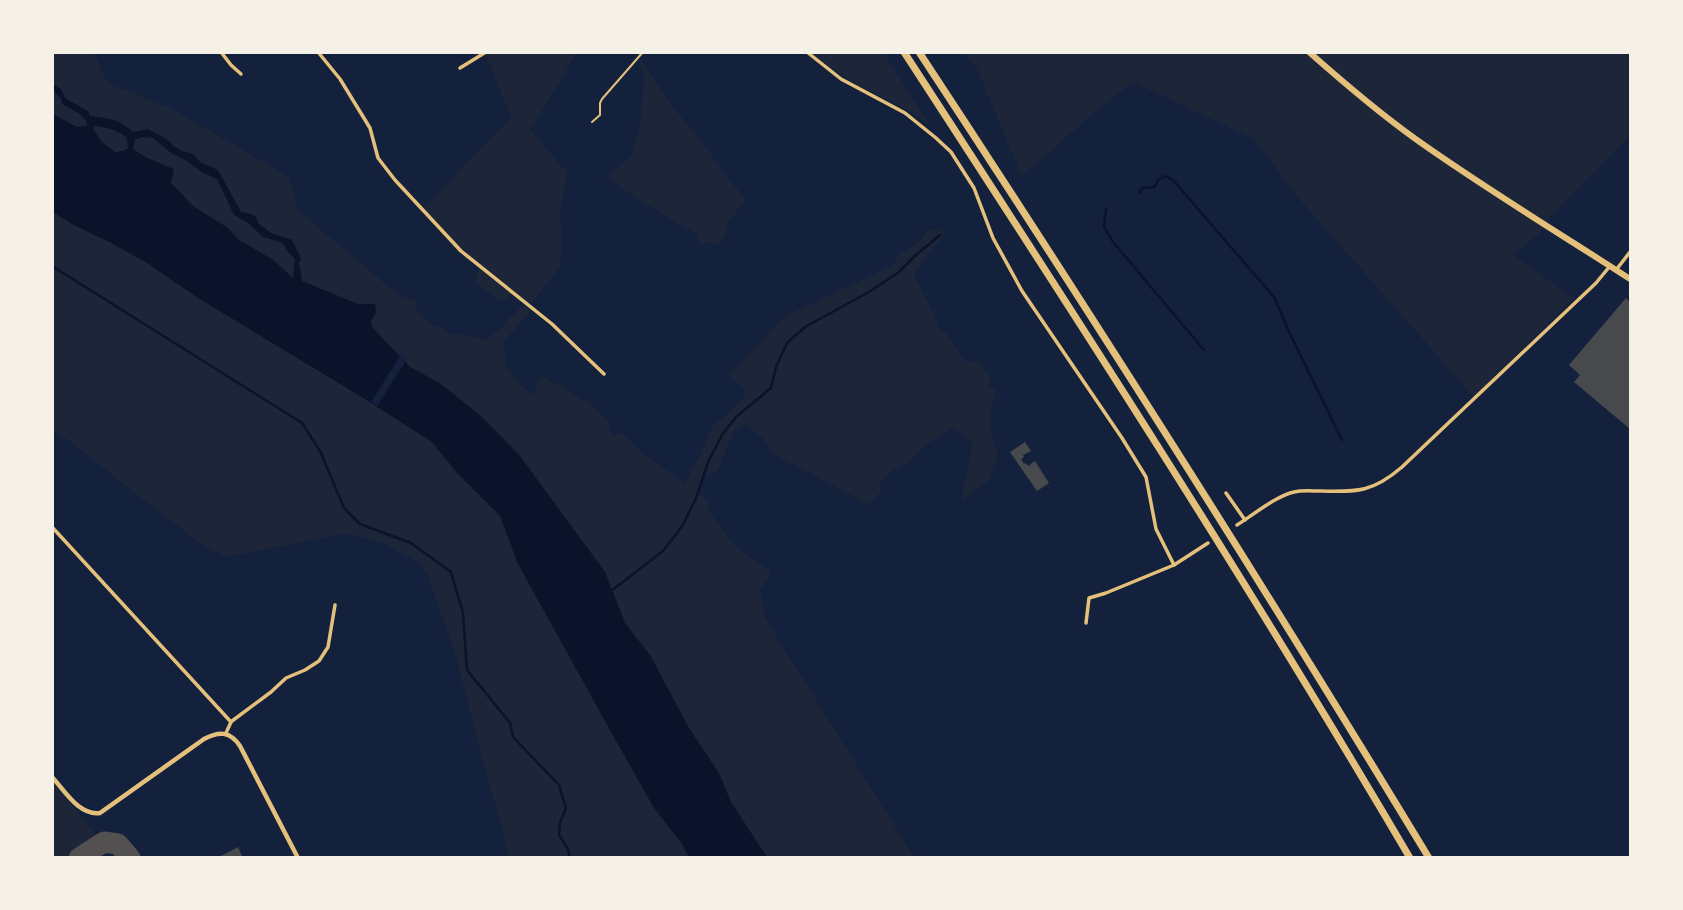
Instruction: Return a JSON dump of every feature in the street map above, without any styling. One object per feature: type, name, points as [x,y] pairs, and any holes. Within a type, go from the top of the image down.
[{"type":"highway","points":[[904,52],[1195,505],[1410,858]]},
{"type":"highway","points":[[919,52],[1185,463],[1429,858]]},
{"type":"main road","points":[[1309,52],[1371,105],[1424,145],[1630,279]]},
{"type":"street","points":[[221,52],[241,74]]},
{"type":"street","points":[[317,52],[340,79],[370,128],[378,158],[395,180],[461,251],[552,324],[604,374]]},
{"type":"street","points":[[460,68],[486,52]]},
{"type":"street","points":[[807,52],[841,79],[899,110],[925,128],[947,148],[961,167],[974,188],[993,238],[1017,284],[1141,468],[1158,535],[1174,565]]},
{"type":"street","points":[[1237,525],[1294,492],[1356,491],[1368,489],[1385,480],[1630,252]]},
{"type":"street","points":[[1226,493],[1245,520]]},
{"type":"street","points":[[52,527],[231,722]]},
{"type":"street","points":[[1086,623],[1089,598],[1174,565],[1208,543]]},
{"type":"street","points":[[226,733],[231,722],[286,678],[319,661],[328,647],[335,605]]},
{"type":"street","points":[[52,777],[80,808],[86,812],[100,813],[204,739],[226,733],[240,746],[298,858]]},
{"type":"lane","points":[[592,122],[600,114],[602,99],[643,52]]},
{"type":"shaded area","points":[[53,53],[93,53],[107,83],[172,109],[288,176],[299,211],[397,294],[416,301],[416,311],[432,325],[452,335],[461,334],[485,340],[503,326],[521,306],[526,307],[531,311],[503,341],[506,364],[513,377],[532,395],[542,376],[589,403],[607,420],[613,435],[624,434],[645,455],[685,483],[712,427],[742,400],[746,391],[728,375],[787,315],[894,265],[899,254],[921,241],[927,231],[941,229],[944,235],[914,275],[940,331],[947,334],[966,362],[980,363],[990,377],[989,385],[996,392],[990,411],[991,435],[998,453],[988,482],[961,501],[973,442],[953,427],[924,446],[907,463],[880,482],[881,491],[870,505],[770,452],[766,443],[748,423],[734,430],[718,470],[705,476],[698,493],[708,500],[708,510],[735,546],[771,572],[760,590],[765,618],[914,857],[510,857],[457,660],[427,573],[416,561],[383,543],[347,533],[225,557],[198,542],[64,437],[53,432]]},
{"type":"shaded area","points":[[485,53],[577,53],[530,130],[567,172],[560,212],[560,267],[530,305],[511,292],[505,300],[497,299],[490,292],[483,290],[475,281],[479,269],[473,260],[466,261],[424,208],[511,117]]},
{"type":"shaded area","points":[[811,53],[884,53],[930,126],[907,110],[850,81]]},
{"type":"shaded area","points":[[964,53],[1630,53],[1630,136],[1551,216],[1538,235],[1512,255],[1574,298],[1474,397],[1301,201],[1254,139],[1133,82],[1022,176],[977,69]]},
{"type":"shaded area","points":[[641,60],[672,106],[746,199],[727,224],[727,230],[719,244],[703,244],[697,241],[696,233],[607,177],[633,154],[642,114],[644,71],[639,63]]},
{"type":"shaded area","points":[[52,84],[61,89],[65,98],[88,111],[90,116],[117,121],[133,132],[148,129],[182,151],[193,154],[200,162],[218,170],[241,212],[256,217],[258,223],[271,233],[292,240],[301,259],[299,263],[302,281],[358,304],[375,304],[376,313],[371,321],[372,327],[410,367],[441,384],[482,417],[520,456],[605,572],[625,623],[650,655],[689,728],[719,773],[731,802],[767,857],[689,857],[654,808],[611,732],[518,564],[500,516],[457,473],[432,442],[198,298],[147,263],[53,212],[53,114],[77,127],[87,126],[87,122],[80,114],[62,104]],"holes":[[[94,126],[112,129],[123,135],[127,138],[128,148],[115,152],[102,142],[93,129]],[[153,138],[171,153],[217,179],[234,215],[263,237],[283,243],[295,259],[293,278],[272,259],[239,240],[228,228],[193,206],[171,183],[174,169],[133,149],[135,140]]]},
{"type":"shaded area","points":[[53,782],[97,836],[66,857],[53,857]]},
{"type":"pier","points":[[402,353],[407,359],[377,406],[371,402]]},
{"type":"building","points":[[1626,298],[1630,302],[1630,429],[1574,382],[1580,375],[1569,365]]},
{"type":"building","points":[[1025,442],[1031,451],[1021,459],[1028,466],[1035,461],[1049,483],[1037,491],[1010,452]]},
{"type":"building","points":[[238,847],[243,858],[217,858]]},
{"type":"waterway","points":[[1139,193],[1142,188],[1154,187],[1159,179],[1165,176],[1173,180],[1274,297],[1342,440]]},
{"type":"waterway","points":[[1106,209],[1104,227],[1113,242],[1204,350]]},
{"type":"waterway","points":[[611,591],[663,551],[683,525],[722,435],[736,417],[771,388],[776,367],[787,343],[805,327],[869,292],[899,272],[940,235]]},
{"type":"waterway","points":[[52,266],[302,423],[320,451],[344,508],[360,524],[411,543],[451,572],[463,613],[467,670],[510,723],[513,737],[559,785],[566,808],[559,835],[570,858]]},
{"type":"taxiway","points":[[79,858],[104,842],[118,844],[130,858]]}]
